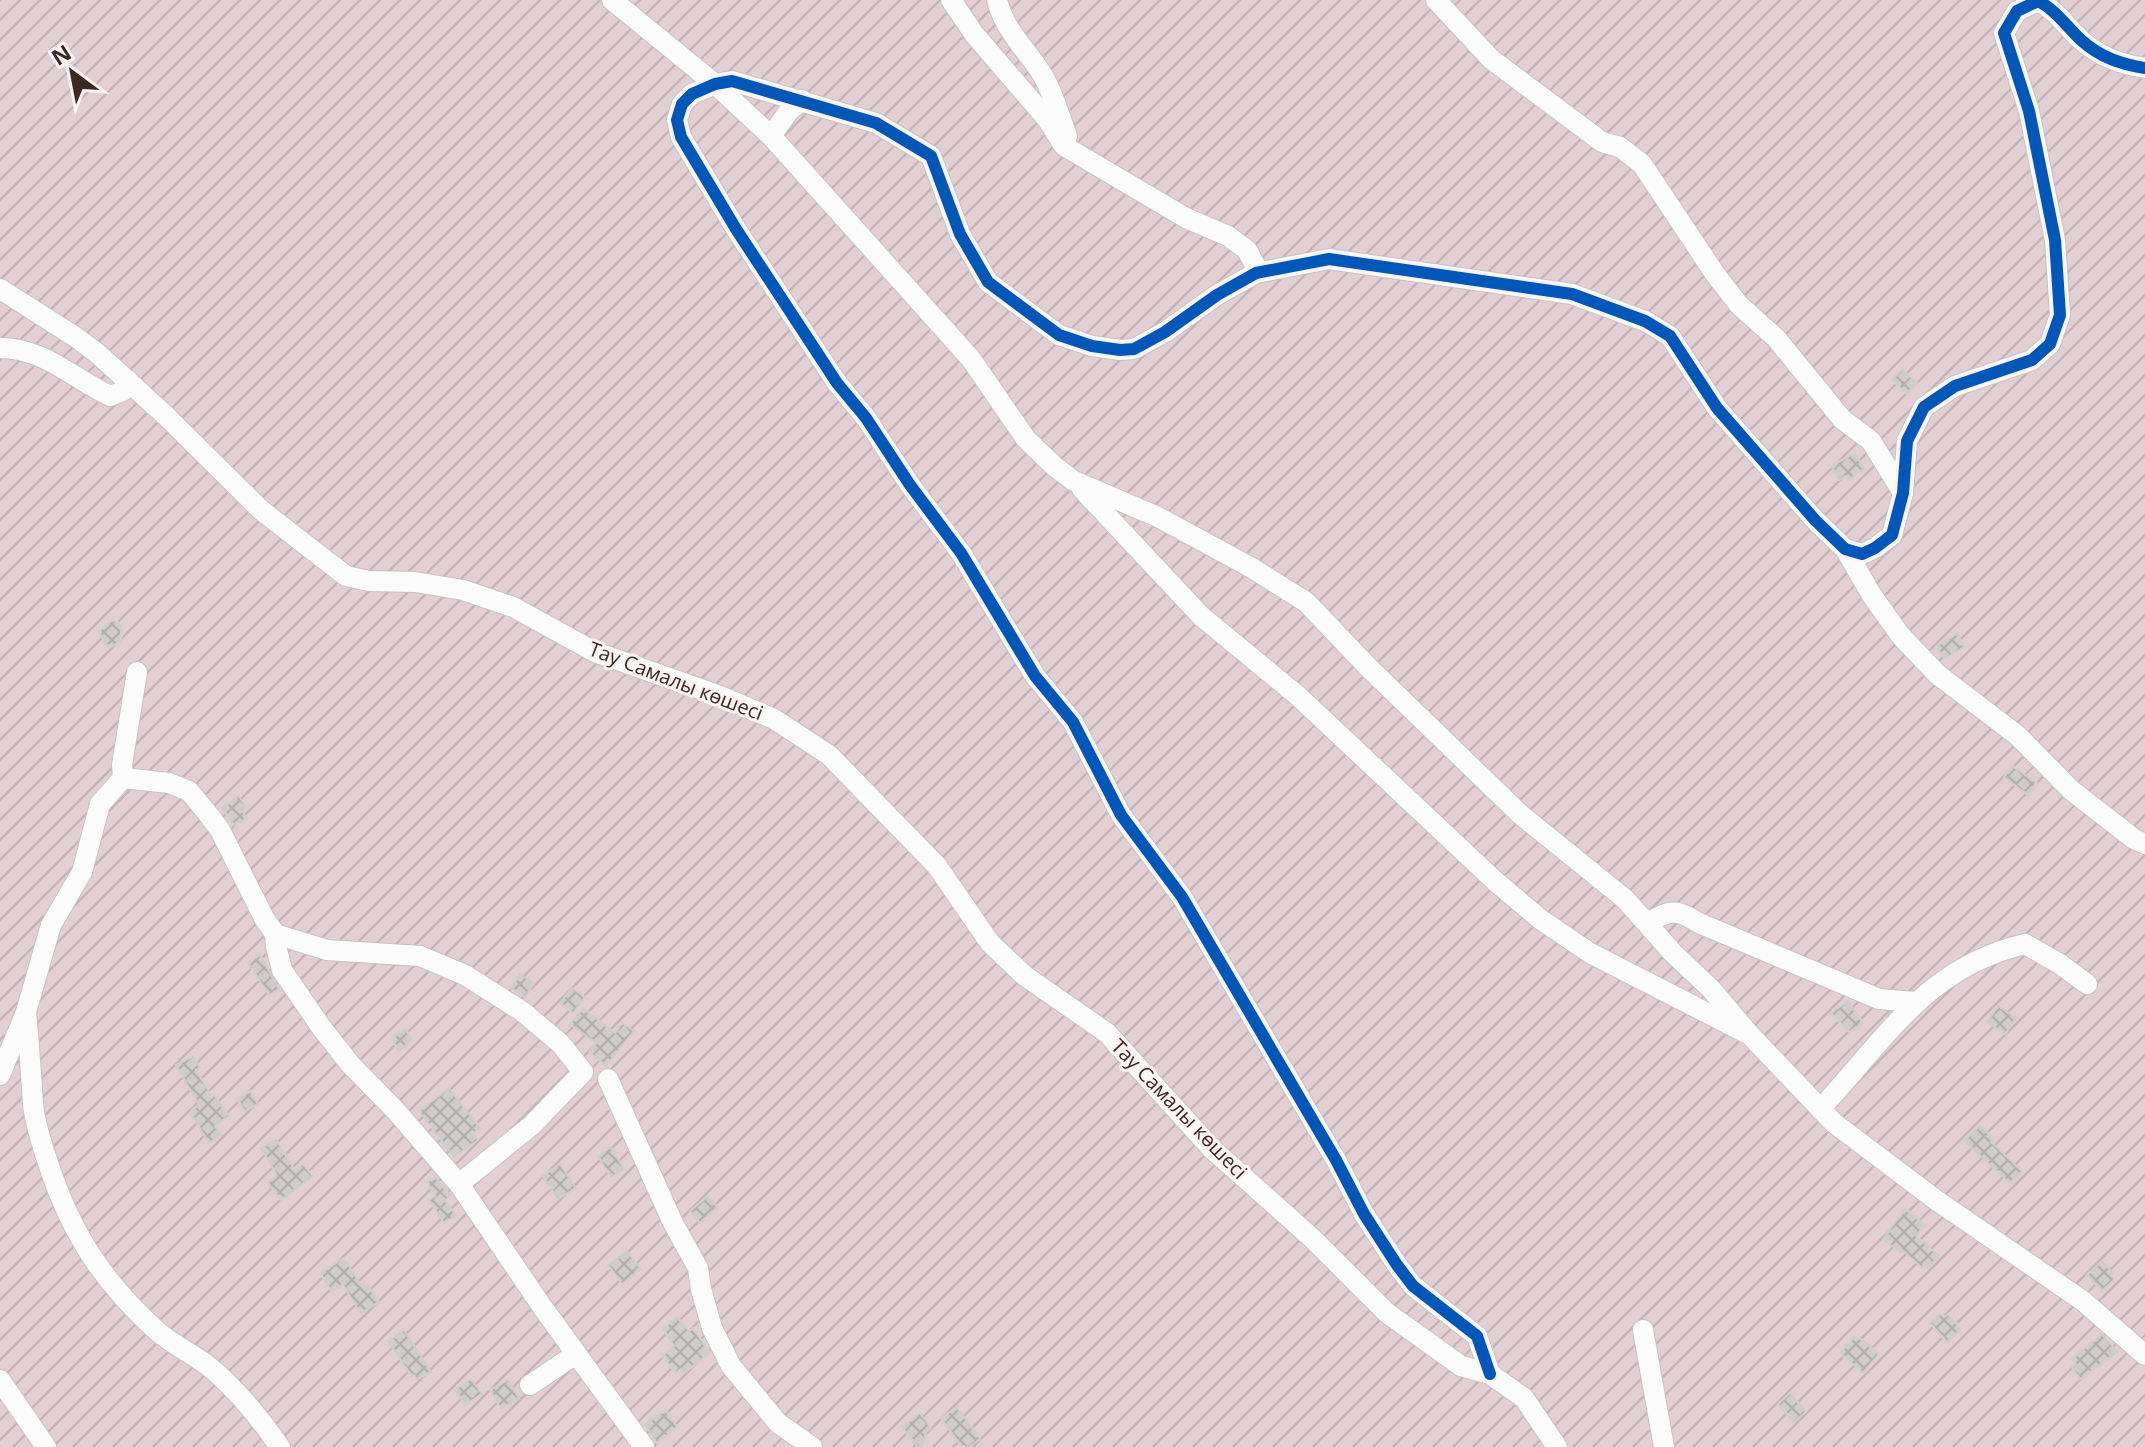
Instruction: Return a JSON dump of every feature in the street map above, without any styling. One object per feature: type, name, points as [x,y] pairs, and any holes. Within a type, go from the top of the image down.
[{"type":"street","points":[[612,0],[715,84],[771,136],[971,359],[1026,439],[1074,481],[1201,616],[1298,696],[1540,919],[1590,953],[1750,1035]]},
{"type":"street","points":[[951,0],[974,34],[1047,119],[1064,146],[1186,218],[1228,236],[1247,250],[1256,273]]},
{"type":"street","points":[[997,0],[1001,15],[1023,51],[1041,72],[1073,150]]},
{"type":"street","points":[[1436,0],[1491,59],[1602,142],[1620,147],[1642,164],[1707,263],[1739,305],[1776,338],[1842,419],[1871,441],[1903,493]]},
{"type":"street","points":[[1845,549],[1862,554],[1892,535],[1903,493],[1907,441],[1924,407],[1955,386],[2032,360],[2050,344],[2060,315],[2052,226],[2029,111],[2004,33],[2009,21],[2017,11],[2038,1],[2048,6],[2081,40],[2107,59],[2145,68]]},
{"type":"street","points":[[1490,1374],[1477,1336],[1413,1286],[1397,1265],[1364,1214],[1336,1160],[1182,897],[1121,815],[1073,722],[1035,676],[961,553],[910,485],[866,418],[837,383],[697,164],[681,137],[677,120],[682,104],[692,94],[715,84],[741,83],[876,123],[931,156],[960,234],[988,282],[1059,335],[1092,346],[1134,349],[1256,273],[1329,259],[1572,294],[1645,321],[1670,336],[1717,408],[1815,520],[1845,549],[1900,635],[1937,674],[2018,736],[2071,790],[2134,839],[2145,844]]},
{"type":"street","points":[[771,136],[789,111],[802,100]]},
{"type":"street","name":"Тау Самалы көшесі","points":[[0,289],[77,338],[128,380],[261,510],[346,576],[463,590],[513,607],[595,652],[720,696],[774,719],[829,755],[937,866],[990,943],[1025,976],[1107,1033],[1212,1149],[1313,1239],[1387,1313],[1461,1366],[1490,1374],[1524,1398],[1557,1447]]},
{"type":"street","points":[[0,348],[18,348],[52,360],[110,396],[123,391],[128,380]]},
{"type":"street","points":[[1074,481],[1158,517],[1252,568],[1306,602],[1370,669],[1521,815],[1625,899],[1834,1123],[1936,1200],[2083,1301],[2145,1355]]},
{"type":"street","points":[[0,1075],[26,1012],[51,925],[82,872],[100,804],[123,778],[122,765],[137,672]]},
{"type":"street","points":[[123,778],[169,783],[189,791],[220,830],[275,934],[282,970],[321,1027],[350,1064],[396,1111],[459,1184],[644,1447]]},
{"type":"street","points":[[1648,923],[1666,912],[1681,912],[1699,923],[1853,989],[1879,999],[1915,1002]]},
{"type":"street","points":[[275,934],[327,950],[420,956],[465,975],[523,1012],[561,1044],[583,1072],[532,1125],[459,1184]]},
{"type":"street","points":[[1820,1109],[1915,1002],[1967,964],[1995,951],[2025,944],[2087,984]]},
{"type":"street","points":[[26,1012],[33,1106],[42,1145],[83,1247],[131,1307],[165,1338],[203,1362],[227,1382],[280,1447]]},
{"type":"street","points":[[608,1079],[673,1223],[698,1268],[712,1328],[731,1366],[778,1423],[812,1447]]},
{"type":"street","points":[[1643,1330],[1664,1447]]},
{"type":"street","points":[[530,1385],[576,1354]]},
{"type":"street","points":[[0,1380],[46,1447]]},
{"type":"shaded area","points":[[0,0],[2145,0],[2145,1447],[0,1447]]},
{"type":"building","points":[[1902,369],[1917,383],[1907,394],[1892,380]]},
{"type":"building","points":[[1855,453],[1864,469],[1848,480],[1846,476],[1839,480],[1831,466]]},
{"type":"building","points":[[111,621],[117,621],[121,626],[121,642],[111,647],[105,644],[99,631]]},
{"type":"building","points":[[1957,634],[1964,647],[1944,659],[1936,646]]},
{"type":"building","points":[[2012,766],[2037,783],[2028,795],[2004,777]]},
{"type":"building","points":[[239,796],[246,807],[242,811],[247,818],[235,826],[222,808]]},
{"type":"building","points":[[260,955],[279,989],[269,995],[248,963]]},
{"type":"building","points":[[520,974],[534,983],[525,997],[511,988]]},
{"type":"building","points":[[572,988],[585,997],[573,1013],[560,1003]]},
{"type":"building","points":[[1848,1001],[1863,1023],[1849,1032],[1831,1013]]},
{"type":"building","points":[[1998,1006],[2016,1018],[2005,1034],[1987,1022]]},
{"type":"building","points":[[583,1008],[615,1033],[622,1023],[634,1031],[606,1066],[589,1052],[596,1043],[570,1024]]},
{"type":"building","points":[[405,1029],[413,1040],[399,1051],[391,1039]]},
{"type":"building","points":[[193,1056],[200,1068],[196,1070],[212,1097],[214,1095],[229,1116],[215,1126],[221,1135],[209,1143],[191,1114],[199,1105],[176,1065]]},
{"type":"building","points":[[449,1088],[480,1128],[473,1133],[478,1140],[454,1157],[419,1111]]},
{"type":"building","points":[[250,1091],[258,1104],[245,1111],[237,1099]]},
{"type":"building","points":[[1980,1125],[1994,1139],[1991,1142],[2022,1171],[2010,1183],[1964,1141]]},
{"type":"building","points":[[276,1139],[295,1170],[303,1164],[313,1176],[281,1200],[268,1183],[277,1175],[261,1148]]},
{"type":"building","points":[[611,1147],[624,1169],[611,1177],[598,1156]]},
{"type":"building","points":[[560,1164],[576,1188],[558,1199],[542,1176]]},
{"type":"building","points":[[435,1177],[451,1196],[445,1200],[456,1216],[444,1223],[429,1200],[435,1196],[427,1182]]},
{"type":"building","points":[[708,1196],[718,1207],[700,1223],[690,1211]]},
{"type":"building","points":[[1905,1209],[1925,1225],[1916,1236],[1939,1256],[1928,1268],[1924,1265],[1922,1268],[1902,1250],[1883,1239]]},
{"type":"building","points":[[627,1251],[641,1269],[622,1284],[608,1265]]},
{"type":"building","points":[[344,1258],[362,1287],[367,1284],[379,1302],[363,1312],[360,1312],[343,1285],[332,1292],[320,1273]]},
{"type":"building","points":[[2102,1261],[2115,1279],[2102,1291],[2087,1275]]},
{"type":"building","points":[[1941,1314],[1944,1317],[1948,1314],[1961,1329],[1947,1342],[1930,1323]]},
{"type":"building","points":[[677,1317],[689,1331],[693,1328],[710,1353],[684,1373],[681,1369],[676,1373],[662,1356],[674,1346],[663,1329]]},
{"type":"building","points":[[404,1330],[431,1372],[417,1379],[414,1375],[412,1377],[388,1341]]},
{"type":"building","points":[[2102,1334],[2118,1352],[2080,1379],[2072,1367],[2076,1364],[2072,1359]]},
{"type":"building","points":[[1854,1337],[1857,1340],[1860,1338],[1879,1354],[1863,1373],[1840,1353]]},
{"type":"building","points":[[471,1379],[482,1394],[465,1405],[455,1389]]},
{"type":"building","points":[[508,1380],[519,1398],[501,1409],[490,1390]]},
{"type":"building","points":[[1790,1393],[1806,1412],[1794,1422],[1778,1404]]},
{"type":"building","points":[[957,1407],[980,1439],[969,1447],[962,1447],[941,1418]]},
{"type":"building","points":[[666,1410],[677,1427],[657,1443],[645,1424]]},
{"type":"building","points":[[920,1413],[931,1428],[926,1432],[922,1447],[918,1447],[902,1427]]},
{"type":"cycle path","points":[[1490,1374],[1477,1336],[1413,1286],[1397,1265],[1364,1214],[1336,1160],[1182,897],[1121,815],[1073,722],[1035,676],[961,553],[910,485],[866,418],[837,383],[736,229],[681,137],[677,120],[682,104],[692,94],[715,84],[732,81],[876,123],[931,156],[960,234],[988,282],[1059,335],[1092,346],[1134,349],[1256,273],[1329,259],[1572,294],[1645,321],[1670,336],[1717,408],[1815,520],[1845,549],[1862,554],[1892,535],[1903,493],[1907,441],[1924,407],[1955,386],[2032,360],[2050,344],[2060,315],[2055,240],[2029,111],[2004,33],[2017,11],[2038,1],[2096,51],[2119,62],[2145,68]]}]
